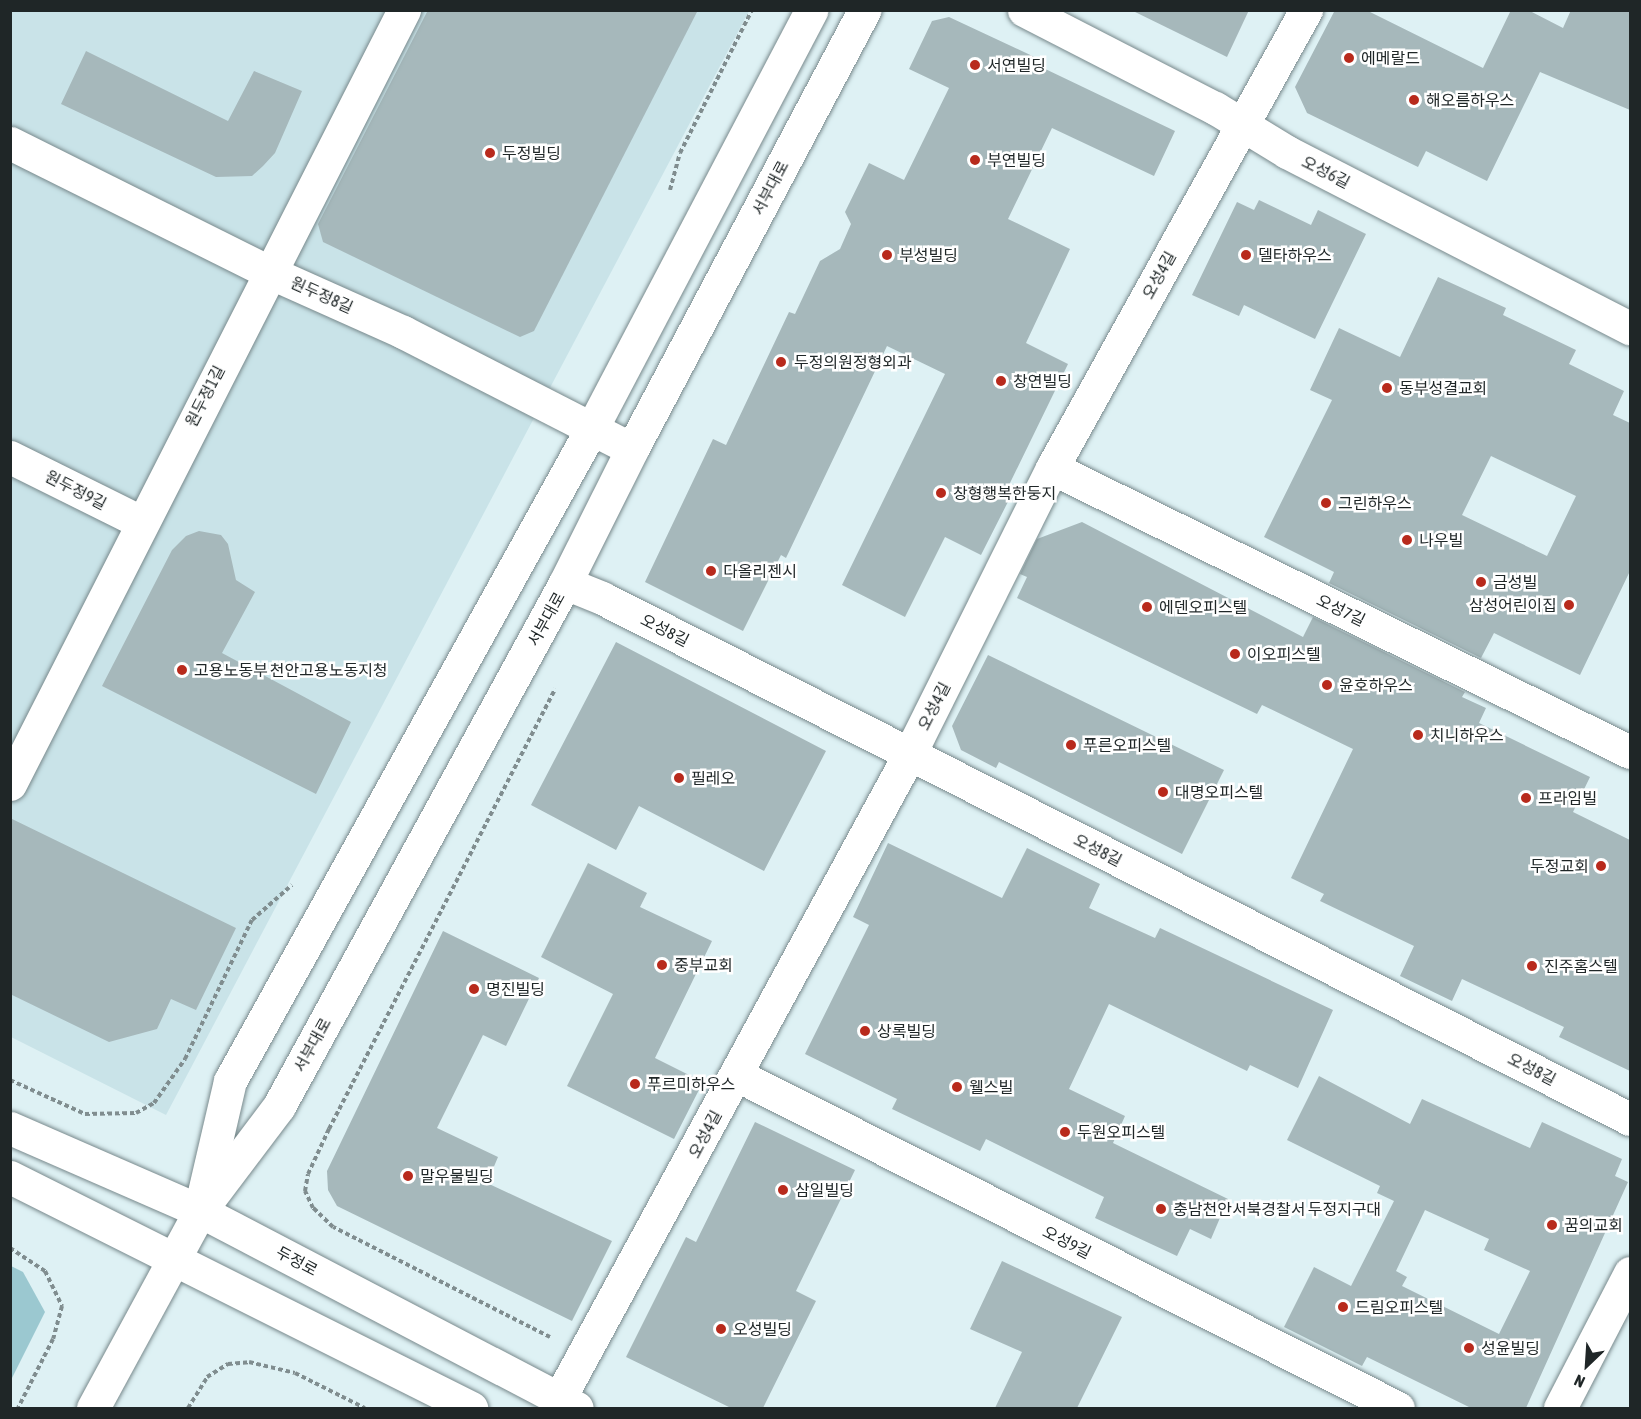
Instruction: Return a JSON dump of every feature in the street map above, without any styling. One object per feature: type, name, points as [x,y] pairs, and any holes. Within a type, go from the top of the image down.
[{"type":"street","name":"원두정1길","points":[[13,772],[404,10]]},
{"type":"street","name":"서부대로","points":[[200,1211],[230,1081],[592,428],[811,10]]},
{"type":"street","name":"서부대로","points":[[93,1408],[200,1211],[279,1106],[565,583],[632,449],[864,10]]},
{"type":"street","name":"오성6길","points":[[1024,10],[1243,125],[1287,152],[1630,328]]},
{"type":"street","name":"오성4길","points":[[568,1404],[580,1366],[909,755],[1052,468],[1306,10]]},
{"type":"street","name":"원두정8길","points":[[10,143],[269,272],[403,332],[632,449]]},
{"type":"street","name":"원두정9길","points":[[10,457],[141,522]]},
{"type":"street","name":"오성7길","points":[[1052,468],[1630,752]]},
{"type":"street","name":"오성8길","points":[[565,583],[602,598],[1630,1119]]},
{"type":"street","name":"오성9길","points":[[737,1075],[1398,1408]]},
{"type":"street","name":"두정로","points":[[10,1128],[200,1211],[568,1404]]},
{"type":"street","points":[[10,1177],[471,1408]]},
{"type":"street","points":[[1560,1408],[1630,1274]]},
{"type":"path","points":[[667,200],[680,153],[752,10]]},
{"type":"path","points":[[558,683],[329,1129],[308,1174],[305,1191],[313,1208],[333,1227],[560,1342],[580,1366]]},
{"type":"path","points":[[10,1080],[85,1114],[136,1113],[154,1103],[185,1059],[252,920],[296,881]]},
{"type":"path","points":[[10,1248],[45,1271],[62,1306],[53,1339],[18,1408]]},
{"type":"path","points":[[188,1408],[207,1377],[228,1364],[249,1362],[295,1373],[365,1408]]},
{"type":"shaded area","points":[[10,11],[749,11],[166,1115],[11,1037]]},
{"type":"shaded area","points":[[11,1266],[23,1272],[45,1312],[11,1380]]},
{"type":"building","name":"두정빌딩","points":[[428,10],[698,10],[534,331],[520,337],[323,242],[318,224]]},
{"type":"building","points":[[1131,10],[1249,10],[1227,57]]},
{"type":"building","points":[[1335,10],[1366,10],[1483,68],[1511,10],[1528,10],[1563,28],[1571,10],[1630,10],[1630,110],[1540,72],[1487,181],[1426,151],[1418,167],[1307,113],[1295,87]]},
{"type":"building","points":[[949,17],[1041,60],[1039,66],[1175,131],[1154,176],[1052,128],[1008,219],[1070,249],[1026,343],[1068,364],[1009,485],[1015,488],[981,555],[945,537],[905,617],[842,585],[945,374],[887,346],[786,558],[781,555],[743,631],[645,582],[713,439],[726,445],[789,312],[795,314],[820,261],[840,249],[851,224],[845,212],[869,163],[904,180],[949,88],[909,69],[932,21]]},
{"type":"building","points":[[86,51],[228,121],[254,71],[302,91],[275,153],[263,166],[252,176],[216,177],[61,104]]},
{"type":"building","points":[[1259,200],[1311,225],[1318,210],[1366,234],[1315,339],[1244,305],[1239,316],[1192,295],[1237,202],[1254,210]]},
{"type":"building","points":[[1438,277],[1506,308],[1503,315],[1576,350],[1569,364],[1624,391],[1613,415],[1630,423],[1630,571],[1580,675],[1494,633],[1481,658],[1329,583],[1334,572],[1264,537],[1332,400],[1310,390],[1339,328],[1400,357]],"holes":[[[1491,456],[1576,496],[1547,556],[1462,515]]]},
{"type":"building","points":[[1082,522],[1303,637],[1313,617],[1465,692],[1462,697],[1486,708],[1479,723],[1590,777],[1573,812],[1630,840],[1630,1071],[1559,1037],[1564,1027],[1462,979],[1452,1001],[1400,976],[1414,946],[1320,901],[1324,894],[1291,878],[1353,749],[1262,705],[1257,714],[1017,598],[1027,577],[1020,574],[1037,539]]},
{"type":"building","name":"고용노동부 천안고용노동지청","points":[[199,531],[221,535],[228,544],[236,580],[255,592],[222,653],[351,722],[316,794],[102,686],[172,550],[186,536]]},
{"type":"building","name":"필레오","points":[[616,642],[826,751],[764,871],[639,806],[616,850],[531,805]]},
{"type":"building","points":[[988,655],[1224,770],[1182,854],[999,762],[996,768],[961,750],[952,726]]},
{"type":"building","points":[[10,818],[236,928],[196,1010],[171,999],[157,1029],[109,1042],[10,994]]},
{"type":"building","points":[[888,843],[1002,898],[1027,848],[1100,884],[1089,908],[1155,938],[1160,928],[1333,1010],[1298,1088],[1250,1065],[1247,1071],[1109,1004],[1069,1089],[1125,1116],[1113,1143],[1228,1199],[1211,1239],[1190,1229],[1177,1256],[1095,1218],[1104,1197],[986,1139],[980,1151],[892,1109],[897,1099],[805,1054],[869,925],[853,917]]},
{"type":"building","points":[[588,863],[647,893],[640,907],[712,941],[655,1058],[703,1082],[674,1139],[567,1086],[613,994],[541,957]]},
{"type":"building","name":"말우물빌딩","points":[[443,931],[539,978],[506,1046],[483,1035],[437,1128],[498,1157],[487,1183],[612,1241],[572,1321],[337,1206],[328,1190],[327,1171]]},
{"type":"building","points":[[1319,1076],[1410,1124],[1422,1099],[1530,1148],[1542,1122],[1622,1159],[1615,1176],[1628,1182],[1526,1408],[1471,1408],[1367,1357],[1362,1366],[1284,1327],[1314,1267],[1351,1286],[1394,1201],[1377,1193],[1380,1186],[1287,1140]],"holes":[[[1425,1210],[1489,1239],[1484,1250],[1530,1271],[1499,1334],[1402,1286],[1407,1277],[1396,1271]]]},
{"type":"building","points":[[755,1122],[855,1170],[796,1291],[816,1301],[763,1408],[731,1408],[626,1357],[686,1237],[696,1242]]},
{"type":"building","points":[[1002,1261],[1122,1317],[1077,1408],[995,1408],[1022,1352],[970,1329]]},
{"type":"place","name":"에메랄드","points":[[1349,58]]},
{"type":"place","name":"서연빌딩","points":[[975,65]]},
{"type":"place","name":"해오름하우스","points":[[1414,100]]},
{"type":"place","name":"두정빌딩","points":[[490,153]]},
{"type":"place","name":"부연빌딩","points":[[975,160]]},
{"type":"place","name":"부성빌딩","points":[[887,255]]},
{"type":"place","name":"델타하우스","points":[[1246,255]]},
{"type":"place","name":"두정의원정형외과","points":[[781,362]]},
{"type":"place","name":"창연빌딩","points":[[1001,381]]},
{"type":"place","name":"동부성결교회","points":[[1387,388]]},
{"type":"place","name":"창형행복한둥지","points":[[941,493]]},
{"type":"place","name":"그린하우스","points":[[1326,503]]},
{"type":"place","name":"나우빌","points":[[1407,540]]},
{"type":"place","name":"다올리젠시","points":[[711,571]]},
{"type":"place","name":"금성빌","points":[[1481,582]]},
{"type":"place","name":"삼성어린이집","points":[[1569,605]]},
{"type":"place","name":"에덴오피스텔","points":[[1147,607]]},
{"type":"place","name":"이오피스텔","points":[[1235,654]]},
{"type":"place","name":"고용노동부 천안고용노동지청","points":[[182,670]]},
{"type":"place","name":"윤호하우스","points":[[1327,685]]},
{"type":"place","name":"치니하우스","points":[[1418,735]]},
{"type":"place","name":"푸른오피스텔","points":[[1071,745]]},
{"type":"place","name":"필레오","points":[[679,778]]},
{"type":"place","name":"대명오피스텔","points":[[1163,792]]},
{"type":"place","name":"프라임빌","points":[[1526,798]]},
{"type":"place","name":"두정교회","points":[[1601,866]]},
{"type":"place","name":"중부교회","points":[[662,965]]},
{"type":"place","name":"진주홈스텔","points":[[1532,966]]},
{"type":"place","name":"명진빌딩","points":[[474,989]]},
{"type":"place","name":"상록빌딩","points":[[865,1031]]},
{"type":"place","name":"푸르미하우스","points":[[635,1084]]},
{"type":"place","name":"웰스빌","points":[[957,1087]]},
{"type":"place","name":"두원오피스텔","points":[[1065,1132]]},
{"type":"place","name":"말우물빌딩","points":[[408,1176]]},
{"type":"place","name":"삼일빌딩","points":[[783,1190]]},
{"type":"place","name":"충남천안서북경찰서 두정지구대","points":[[1161,1209]]},
{"type":"place","name":"꿈의교회","points":[[1552,1225]]},
{"type":"place","name":"드림오피스텔","points":[[1343,1307]]},
{"type":"place","name":"오성빌딩","points":[[721,1329]]},
{"type":"place","name":"성윤빌딩","points":[[1469,1348]]}]
